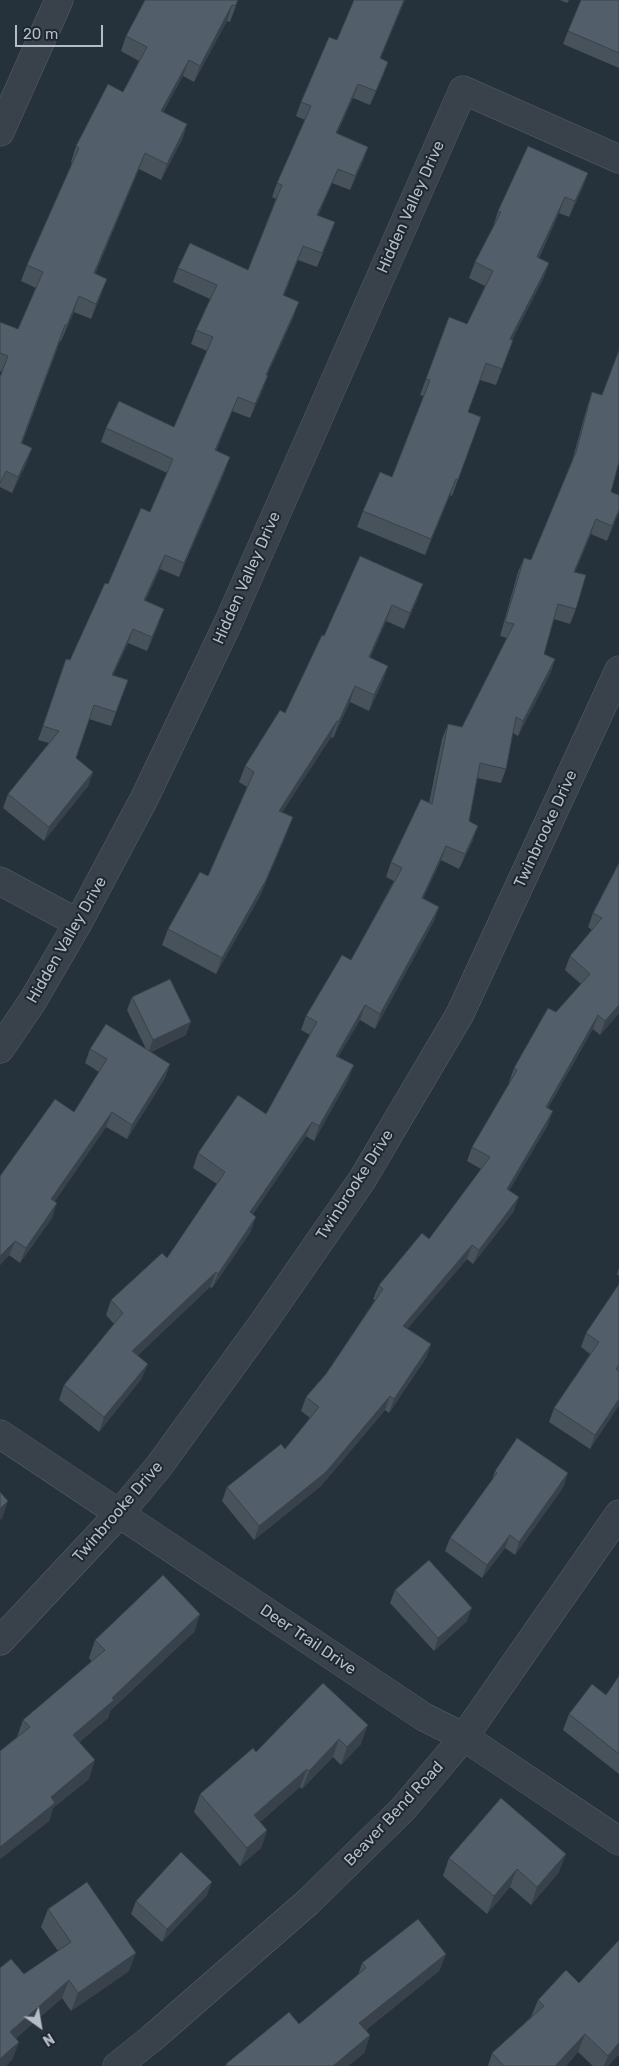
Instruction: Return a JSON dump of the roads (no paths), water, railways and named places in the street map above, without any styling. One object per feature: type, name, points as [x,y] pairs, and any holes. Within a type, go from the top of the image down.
[{"type":"street","points":[[0,132],[59,0]]},
{"type":"street","name":"Hidden Valley Drive","points":[[0,1049],[32,1002],[78,923],[145,797],[229,621],[463,90],[619,159]]},
{"type":"street","name":"Twinbrooke Drive","points":[[0,1641],[120,1513],[165,1458],[263,1323],[362,1180],[455,1023],[619,670]]},
{"type":"street","points":[[0,881],[78,923]]},
{"type":"street","name":"Deer Trail Drive","points":[[0,1434],[424,1717],[464,1737],[619,1842]]},
{"type":"street","name":"Beaver Bend Road","points":[[117,2066],[151,2039],[308,1902],[403,1809],[464,1737],[619,1514]]}]
